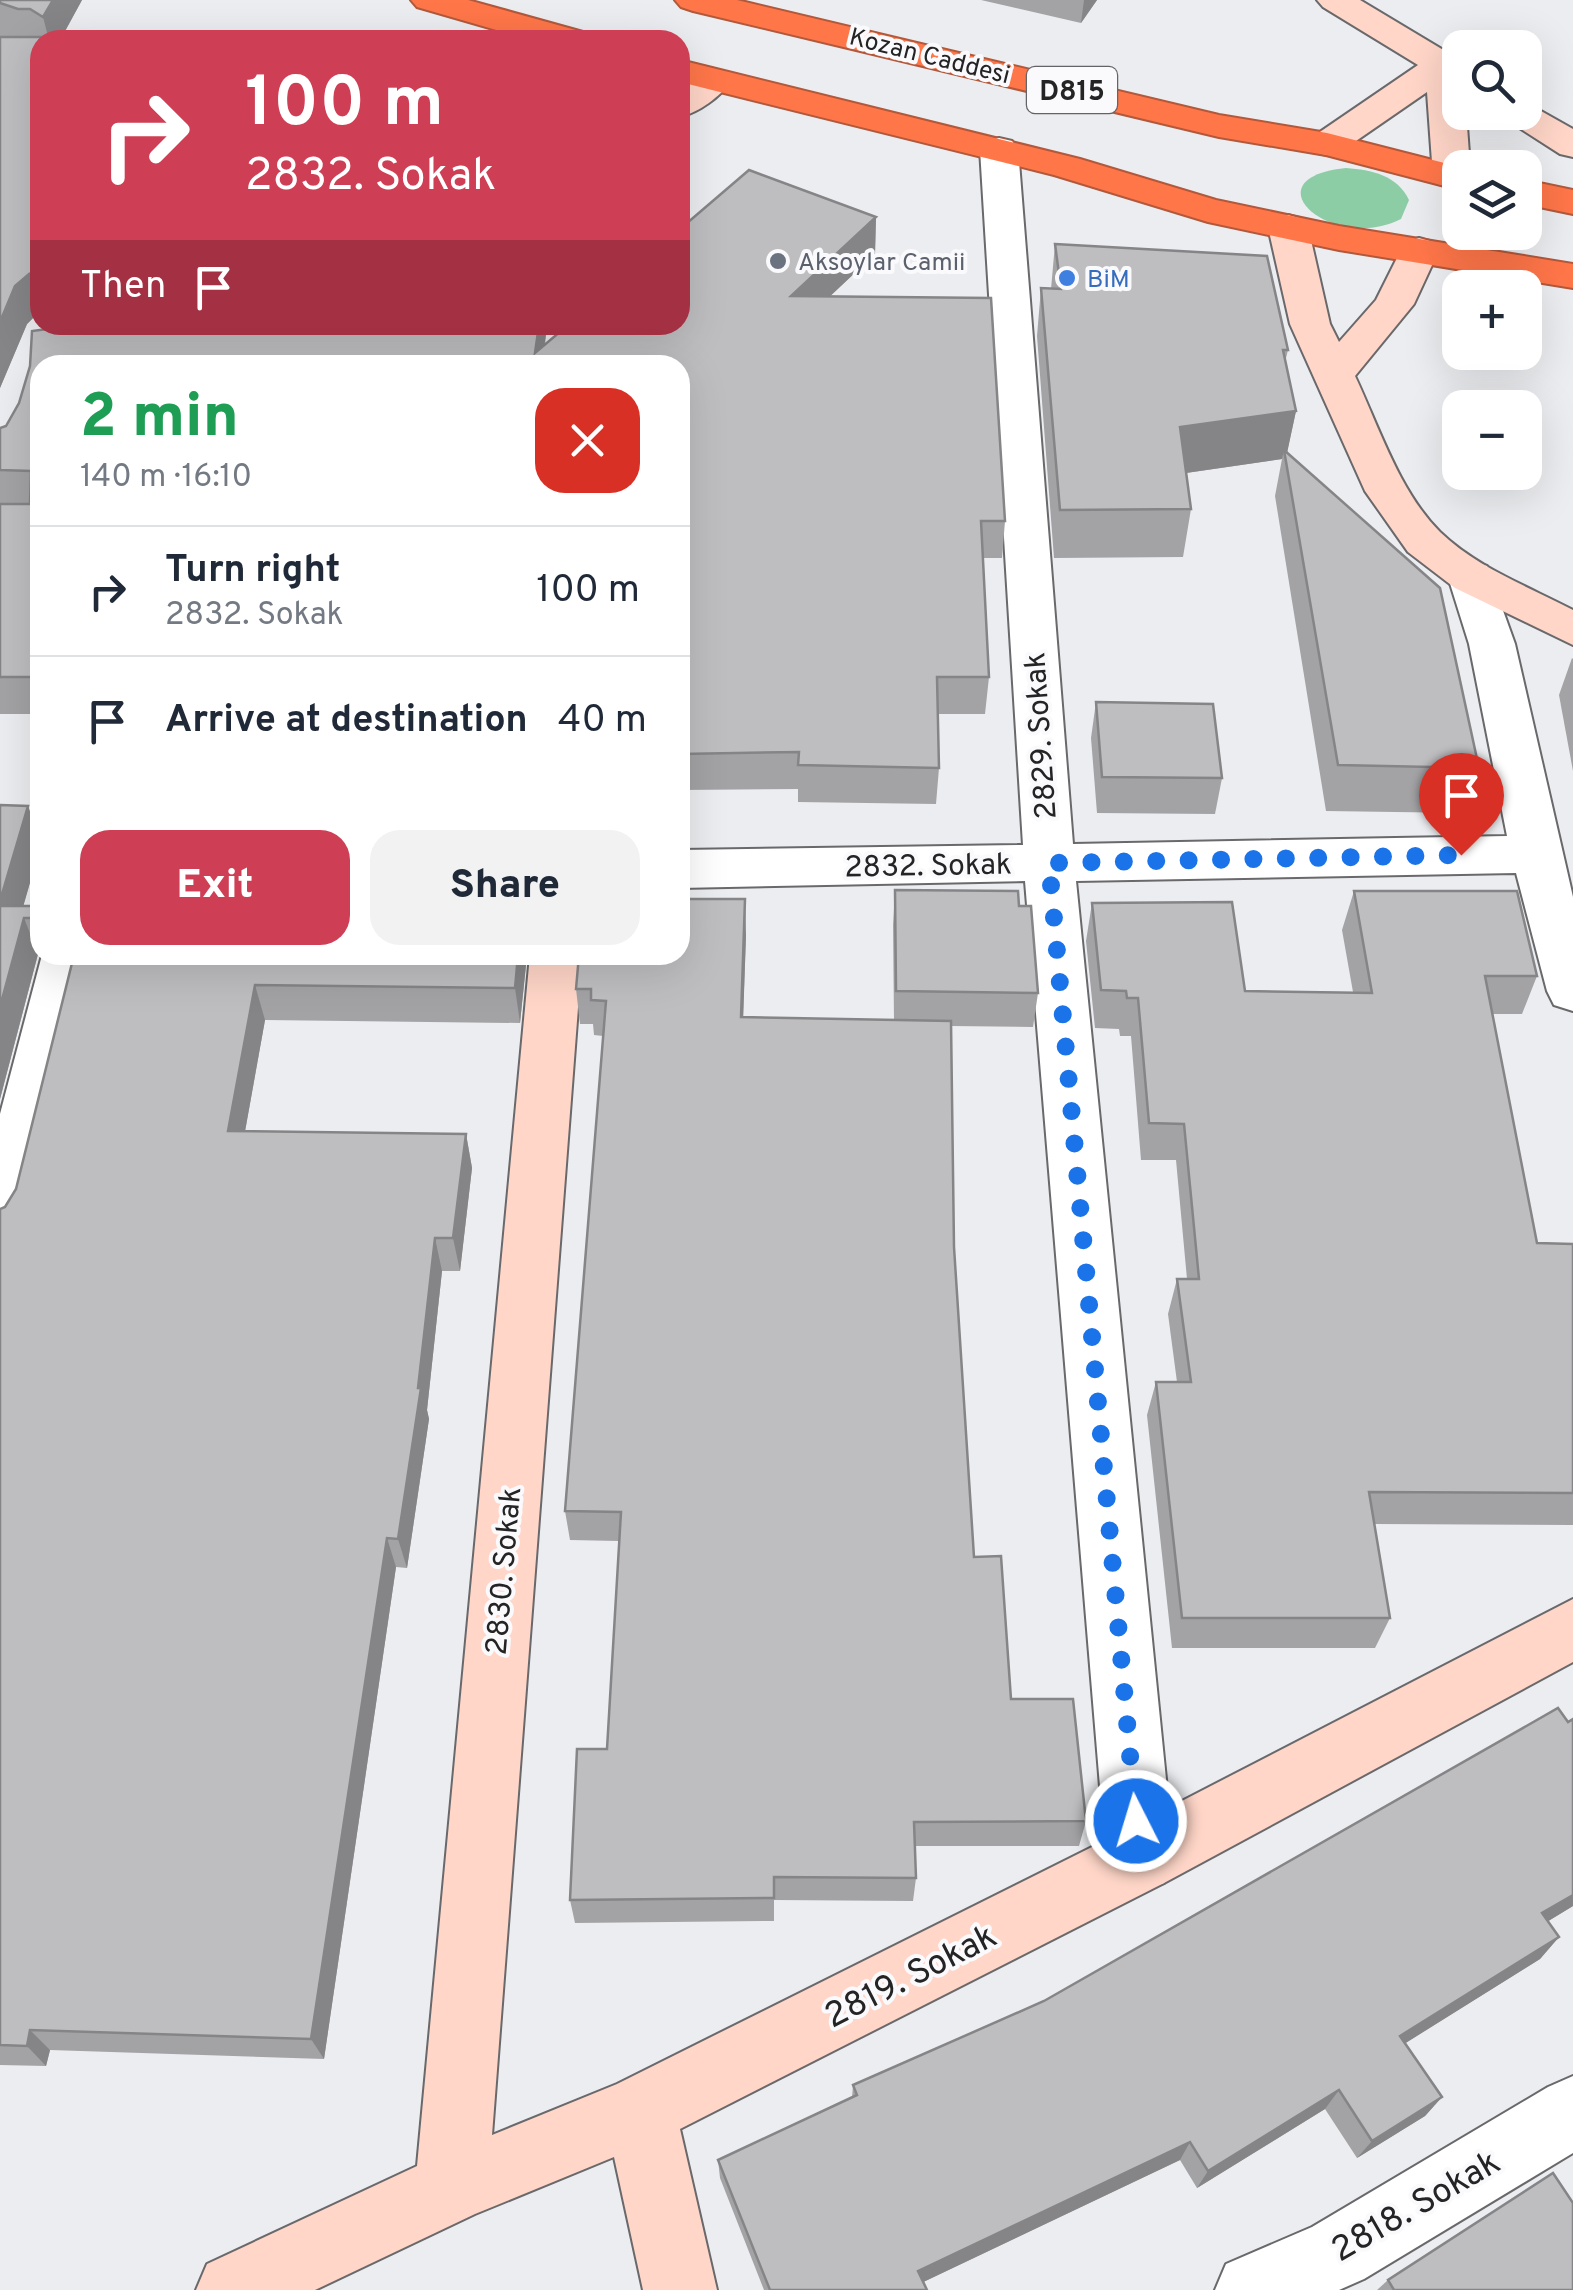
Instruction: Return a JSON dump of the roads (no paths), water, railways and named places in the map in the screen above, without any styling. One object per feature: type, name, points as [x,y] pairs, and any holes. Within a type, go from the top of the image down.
[{"type":"highway","points":[[430,0],[533,30]]},
{"type":"highway","name":"Kozan Caddesi","points":[[709,2],[1220,126],[1327,144],[1442,205]]},
{"type":"highway","name":"D815","points":[[697,76],[998,150],[1208,210],[1275,199]]},
{"type":"highway","points":[[1275,199],[1282,161],[1327,144]]},
{"type":"highway","points":[[1542,196],[1573,202]]},
{"type":"highway","name":"Kozan Caddesi","points":[[1275,199],[1339,238],[1442,208]]},
{"type":"highway","name":"Kozan Caddesi","points":[[1525,250],[1573,276]]},
{"type":"street","points":[[1335,0],[1442,64]]},
{"type":"street","points":[[1327,144],[1442,76]]},
{"type":"street","points":[[1542,126],[1573,146]]},
{"type":"street","name":"2829. Sokak","points":[[998,150],[1049,863],[1140,1859]]},
{"type":"street","points":[[1275,199],[1310,324],[1387,491],[1424,542],[1472,577],[1573,629]]},
{"type":"street","points":[[1334,374],[1394,304],[1442,214]]},
{"type":"street","points":[[1472,577],[1492,644],[1536,854],[1573,990]]},
{"type":"street","name":"2832. Sokak","points":[[690,869],[1536,854]]},
{"type":"street","points":[[0,1221],[65,965]]},
{"type":"street","name":"2830. Sokak","points":[[451,2188],[555,965]]},
{"type":"street","name":"2819. Sokak","points":[[233,2290],[451,2188],[640,2111],[1140,1859],[1573,1629]]},
{"type":"street","points":[[640,2111],[680,2290]]},
{"type":"street","name":"2818. Sokak","points":[[1252,2290],[1346,2272],[1573,2112]]},
{"type":"place","name":"Aksoylar Camii","points":[[778,261]]},
{"type":"place","name":"BiM","points":[[1067,278]]}]
